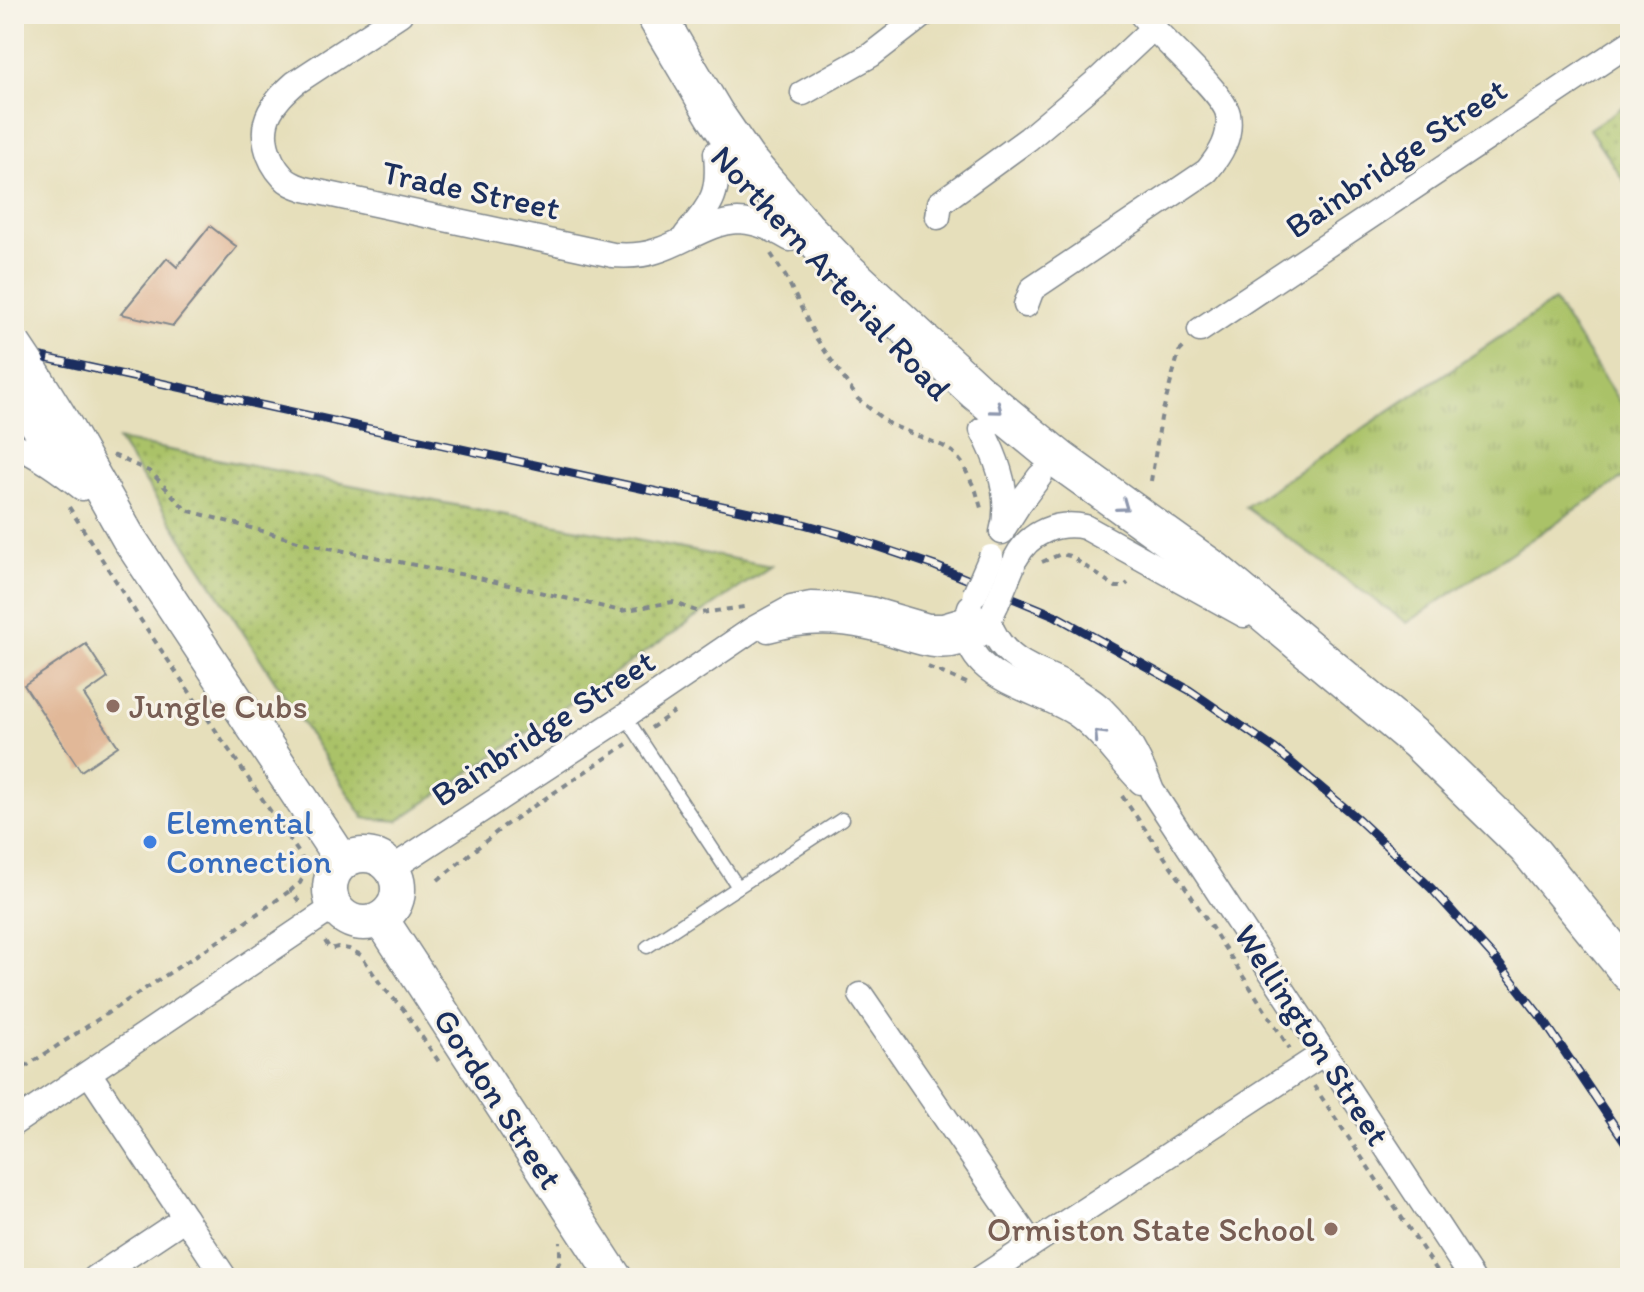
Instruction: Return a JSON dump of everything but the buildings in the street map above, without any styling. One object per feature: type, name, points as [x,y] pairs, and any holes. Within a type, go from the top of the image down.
[{"type":"main road","name":"Northern Arterial Road","points":[[625,14],[694,123],[778,244],[982,430],[1216,572],[1418,741],[1527,847],[1630,973]]},
{"type":"main road","points":[[655,14],[715,115],[746,160],[842,267],[976,391],[1050,473]]},
{"type":"main road","name":"Northern Arterial Road","points":[[1050,473],[1108,526],[1244,615],[1315,656]]},
{"type":"street","name":"Trade Street","points":[[400,14],[282,94],[269,113],[266,145],[283,178],[305,189],[613,255],[658,251],[715,226],[741,221],[771,229],[778,244]]},
{"type":"street","points":[[803,93],[871,55],[924,14]]},
{"type":"street","points":[[938,217],[940,203],[1028,139],[1099,79],[1147,21],[1219,96],[1228,113],[1228,130],[1222,153],[1207,171],[1032,289],[1026,305]]},
{"type":"street","name":"Bainbridge Street","points":[[1200,330],[1630,43]]},
{"type":"street","points":[[682,240],[714,197],[718,174],[716,153]]},
{"type":"street","points":[[20,382],[72,494]]},
{"type":"street","points":[[20,382],[68,431],[128,537],[343,862]]},
{"type":"street","points":[[982,430],[992,449],[1006,505],[993,525]]},
{"type":"street","points":[[14,445],[54,466],[72,494],[128,537]]},
{"type":"street","points":[[993,525],[1050,473]]},
{"type":"street","points":[[1014,561],[1050,473]]},
{"type":"street","points":[[993,525],[1014,561]]},
{"type":"street","points":[[968,630],[986,598],[1028,542],[1042,532],[1066,525],[1085,527],[1244,615]]},
{"type":"street","points":[[968,630],[991,627],[986,598]]},
{"type":"street","name":"Bainbridge Street","points":[[391,869],[732,643],[758,632],[819,622],[866,626],[926,645],[950,645],[968,630]]},
{"type":"street","name":"Wellington Street","points":[[991,627],[1001,645],[1019,662],[1084,695],[1107,715],[1133,747],[1152,791],[1472,1278]]},
{"type":"street","name":"Wellington Street","points":[[968,630],[976,657],[986,669],[1076,714],[1152,791]]},
{"type":"street","points":[[14,1123],[319,917],[330,897],[331,878],[343,862],[351,857],[369,855],[385,862],[396,876],[398,892],[393,908],[381,919],[360,924],[341,915],[319,917]]},
{"type":"street","name":"Gordon Street","points":[[381,919],[603,1274]]},
{"type":"street","points":[[861,995],[1032,1244]]},
{"type":"street","points":[[981,1278],[1324,1053]]},
{"type":"street","points":[[89,1073],[225,1278]]},
{"type":"street","points":[[95,1278],[185,1218]]},
{"type":"lane","points":[[625,716],[738,887]]},
{"type":"lane","points":[[647,947],[842,819]]},
{"type":"path","points":[[778,244],[786,277],[816,338],[858,399],[889,424],[943,446],[958,457],[993,525]]},
{"type":"path","points":[[1151,481],[1161,418],[1179,352],[1200,330]]},
{"type":"path","points":[[105,450],[151,472],[186,510],[309,544],[470,576],[621,611],[673,602],[701,613],[755,603]]},
{"type":"path","points":[[14,1074],[223,938],[300,883],[306,871],[301,856],[138,616],[82,525],[72,494]]},
{"type":"path","points":[[1014,561],[1047,559],[1061,554],[1070,556],[1116,587],[1128,583]]},
{"type":"path","points":[[927,667],[970,684]]},
{"type":"path","points":[[438,880],[504,826],[678,709]]},
{"type":"path","points":[[1120,793],[1186,888],[1442,1278]]},
{"type":"path","points":[[291,890],[319,917],[330,949],[349,949],[361,955],[442,1066]]},
{"type":"path","points":[[553,1233],[560,1242],[560,1260],[553,1278]]},
{"type":"green space","points":[[1630,102],[1630,190],[1589,129]]},
{"type":"green space","points":[[1554,301],[1630,418],[1630,473],[1407,623],[1245,507]]},
{"type":"green space","points":[[118,440],[771,566],[398,821],[364,818]]},
{"type":"railway","points":[[14,351],[800,523],[935,566],[1054,615],[1189,690],[1275,749],[1358,819],[1431,888],[1497,961],[1544,1021],[1630,1149]]},
{"type":"place","name":"Jungle Cubs","points":[[113,706]]},
{"type":"place","name":"Elemental Connection","points":[[150,842]]},
{"type":"place","name":"Ormiston State School","points":[[1331,1229]]}]
